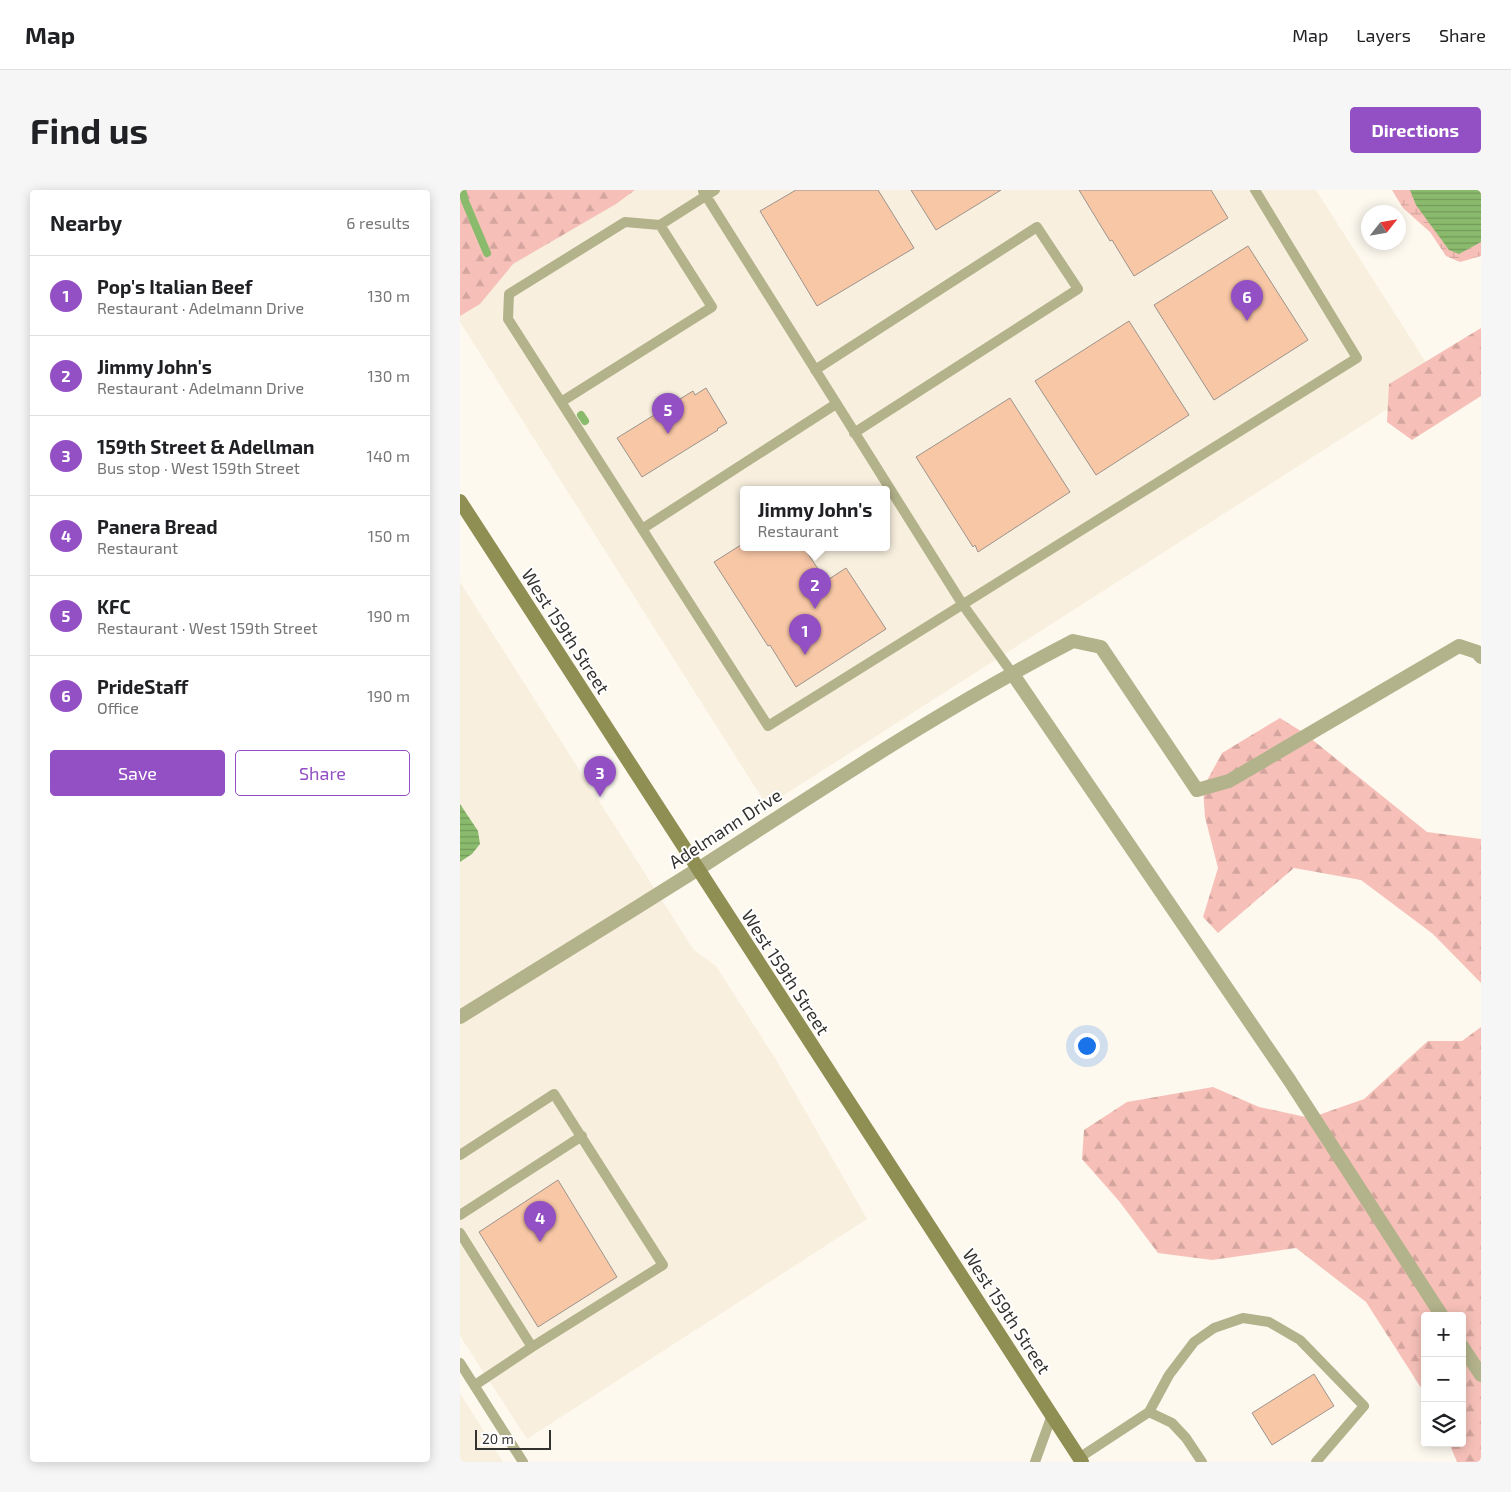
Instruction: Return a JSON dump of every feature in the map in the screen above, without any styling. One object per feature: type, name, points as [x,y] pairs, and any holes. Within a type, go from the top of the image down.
[{"type":"main road","name":"West 159th Street","points":[[460,501],[1080,1460]]},
{"type":"street","name":"Adelmann Drive","points":[[460,1018],[809,796],[1012,673],[1073,641],[1100,648],[1197,790],[1229,780],[1459,646],[1477,652],[1481,658]]},
{"type":"street","points":[[1012,673],[1290,1081],[1439,1312]]},
{"type":"street","points":[[1466,1352],[1481,1375]]},
{"type":"lane","points":[[887,486],[708,192],[660,225],[625,222],[509,294],[508,319],[768,726],[1357,358],[1255,190]]},
{"type":"lane","points":[[561,402],[712,307],[660,225]]},
{"type":"lane","points":[[815,370],[1038,227],[1078,288],[854,433]]},
{"type":"lane","points":[[642,529],[836,404]]},
{"type":"lane","points":[[890,490],[962,605],[1012,673]]},
{"type":"lane","points":[[460,1155],[554,1094],[663,1265],[532,1347],[474,1386]]},
{"type":"lane","points":[[460,1216],[582,1136]]},
{"type":"lane","points":[[460,1233],[532,1347]]},
{"type":"lane","points":[[1080,1460],[1149,1412],[1169,1375],[1194,1342],[1214,1328],[1243,1318],[1269,1322],[1300,1340],[1364,1406],[1316,1462]]},
{"type":"lane","points":[[460,1363],[523,1462]]},
{"type":"lane","points":[[1149,1412],[1172,1424],[1186,1438],[1202,1462]]},
{"type":"lane","points":[[1034,1462],[1052,1415]]},
{"type":"shaded area","points":[[602,190],[1316,190],[1436,378],[767,806],[460,322],[460,280]]},
{"type":"shaded area","points":[[1410,190],[1481,190],[1481,242],[1459,254],[1449,250],[1416,205]]},
{"type":"shaded area","points":[[460,582],[693,949],[716,966],[775,1058],[867,1219],[527,1439],[460,1336]]},
{"type":"shaded area","points":[[460,804],[478,831],[480,844],[472,854],[460,862]]},
{"type":"shaded area","points":[[460,1393],[503,1462],[460,1462]]},
{"type":"green space","points":[[460,190],[635,190],[616,204],[513,264],[480,304],[460,316]]},
{"type":"green space","points":[[1392,190],[1481,190],[1481,256],[1460,262],[1446,256],[1430,232],[1406,211],[1406,205],[1401,205]]},
{"type":"green space","points":[[1481,328],[1481,396],[1412,440],[1387,422],[1389,384]]},
{"type":"green space","points":[[1280,718],[1304,733],[1427,832],[1481,839],[1481,983],[1433,934],[1361,880],[1294,868],[1218,933],[1203,917],[1218,868],[1205,817],[1203,788],[1222,753]]},
{"type":"green space","points":[[1481,1027],[1481,1462],[1457,1462],[1451,1447],[1466,1447],[1466,1312],[1421,1312],[1421,1388],[1366,1302],[1296,1248],[1212,1260],[1158,1253],[1119,1201],[1082,1159],[1084,1130],[1127,1102],[1213,1087],[1259,1107],[1310,1118],[1364,1099],[1428,1041],[1462,1041]]},
{"type":"building","points":[[796,190],[878,190],[914,248],[817,306],[760,211]]},
{"type":"building","points":[[911,190],[1001,190],[936,230]]},
{"type":"building","points":[[1079,190],[1211,190],[1228,218],[1134,276]]},
{"type":"building","points":[[1248,246],[1308,340],[1214,400],[1154,305]]},
{"type":"building","points":[[1129,321],[1189,415],[1096,475],[1035,381]]},
{"type":"building","points":[[706,388],[727,423],[642,477],[617,438],[693,391],[695,395]]},
{"type":"building","points":[[1010,398],[1070,492],[978,552],[916,457]]},
{"type":"building","points":[[740,546],[740,551],[806,551],[826,581],[846,568],[886,629],[796,687],[714,562]]},
{"type":"building","points":[[558,1180],[617,1277],[538,1327],[479,1232]]},
{"type":"building","points":[[1314,1374],[1334,1406],[1272,1445],[1252,1413]]},
{"type":"waterway","points":[[462,190],[487,253]]},
{"type":"waterway","points":[[581,415],[585,421]]},
{"type":"place","name":"PrideStaff","points":[[1247,321]]},
{"type":"place","name":"KFC","points":[[668,434]]},
{"type":"place","name":"Jimmy John's","points":[[815,609]]},
{"type":"place","name":"Pop's Italian Beef","points":[[805,655]]},
{"type":"place","name":"159th Street & Adellman","points":[[600,797]]},
{"type":"place","name":"Panera Bread","points":[[540,1242]]}]
